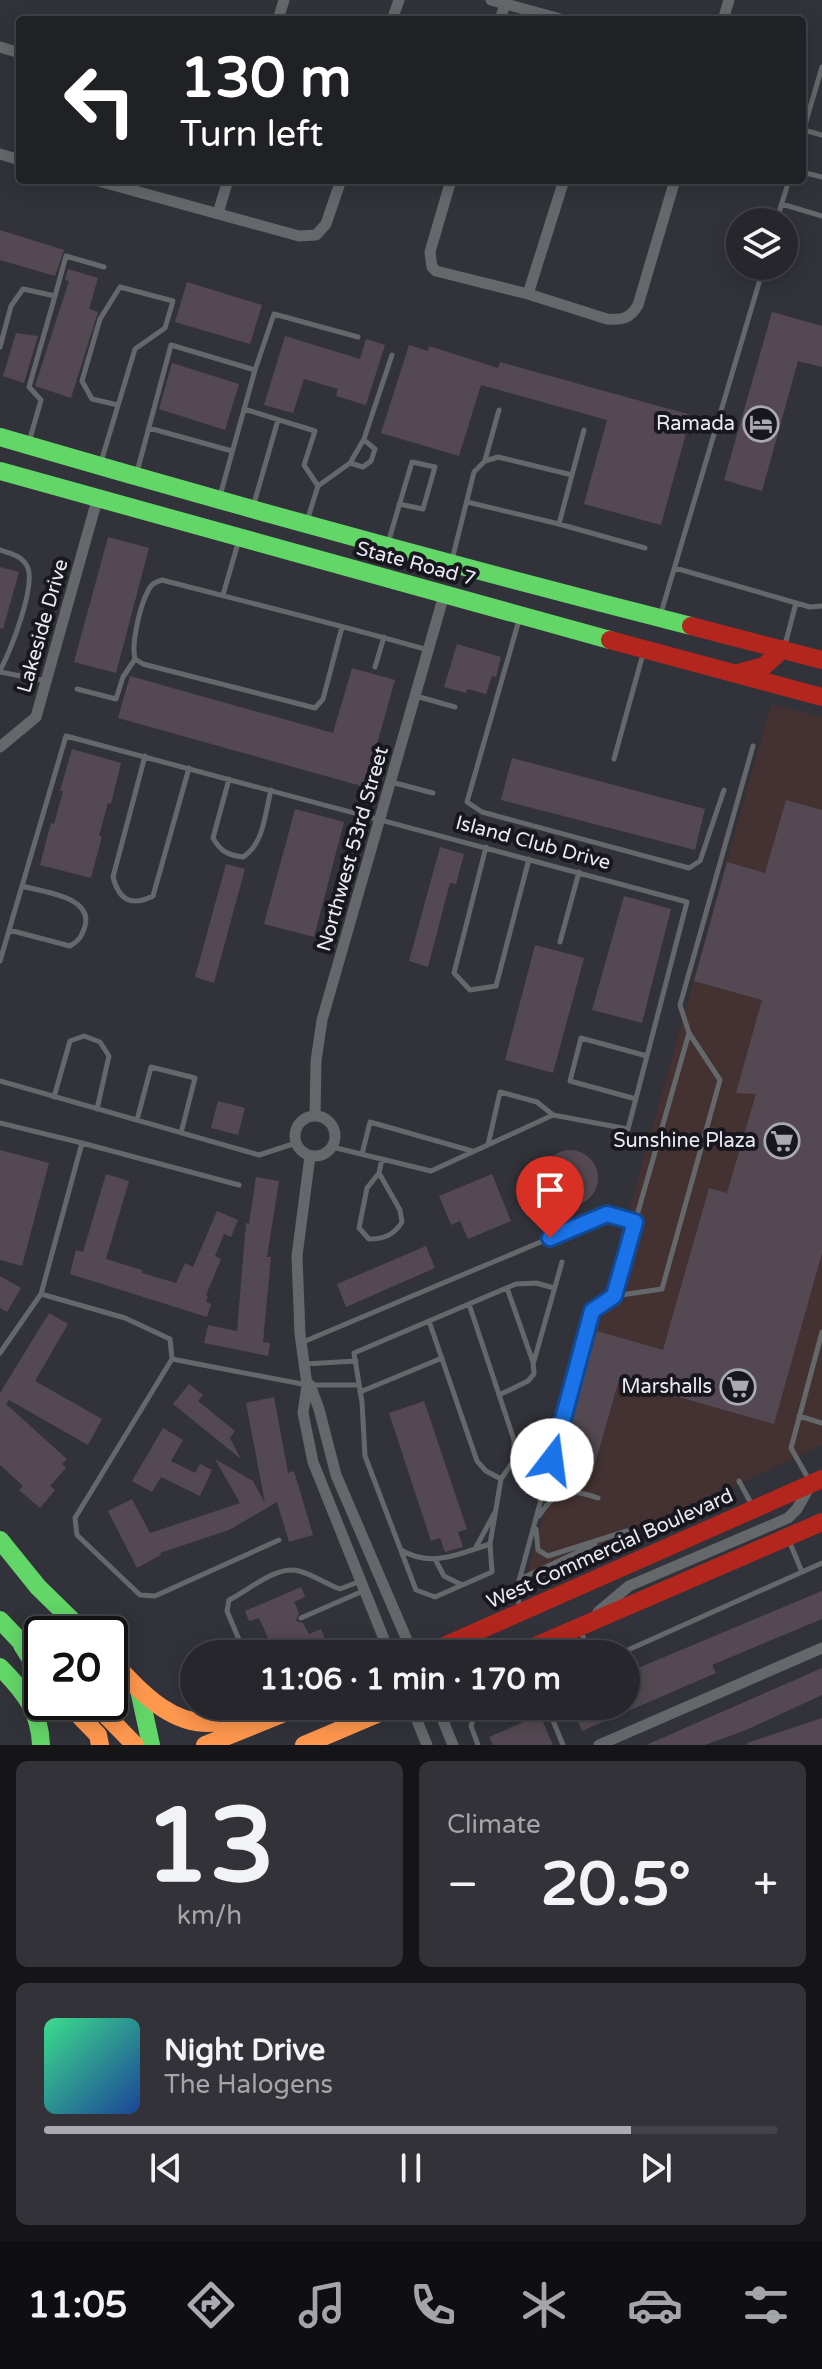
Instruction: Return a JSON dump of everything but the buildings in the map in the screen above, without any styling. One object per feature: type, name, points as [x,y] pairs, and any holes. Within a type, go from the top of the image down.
[{"type":"main road","name":"State Road 7","points":[[0,437],[451,565],[822,660]]},
{"type":"main road","name":"State Road 7","points":[[0,471],[822,697]]},
{"type":"main road","points":[[97,500],[106,487],[135,477]]},
{"type":"main road","points":[[392,581],[421,578],[451,565]]},
{"type":"main road","points":[[444,595],[453,584],[468,578],[495,575]]},
{"type":"main road","points":[[732,674],[760,670],[772,663],[783,649]]},
{"type":"main road","name":"West Commercial Boulevard","points":[[458,1640],[817,1482]]},
{"type":"main road","name":"West Commercial Boulevard","points":[[549,1640],[822,1522]]},
{"type":"main road","points":[[0,1540],[38,1587],[68,1616]]},
{"type":"main road","points":[[0,1561],[38,1587]]},
{"type":"main road","points":[[0,1620],[24,1648]]},
{"type":"main road","points":[[20,1641],[24,1644]]},
{"type":"main road","points":[[0,1667],[33,1705],[39,1719],[41,1745]]},
{"type":"main road","points":[[128,1678],[165,1711],[180,1718]]},
{"type":"main road","points":[[139,1690],[151,1745]]},
{"type":"main road","points":[[83,1720],[98,1735],[100,1745]]},
{"type":"main road","points":[[111,1720],[135,1745]]},
{"type":"main road","points":[[184,1720],[203,1723],[224,1720]]},
{"type":"main road","points":[[205,1745],[267,1720]]},
{"type":"main road","points":[[304,1745],[363,1720]]},
{"type":"street","points":[[491,0],[549,16]]},
{"type":"street","points":[[501,16],[505,4]]},
{"type":"street","points":[[110,184],[299,236],[316,235],[326,224],[340,184]]},
{"type":"street","points":[[218,213],[227,184]]},
{"type":"street","points":[[450,184],[430,252],[432,267],[436,271],[620,320],[629,317],[638,305],[674,184]]},
{"type":"street","points":[[528,294],[563,184]]},
{"type":"street","name":"Lakeside Drive","points":[[0,747],[36,717],[97,500]]},
{"type":"street","name":"Northwest 53rd Street","points":[[315,1116],[316,1061],[322,1020],[444,595]]},
{"type":"street","points":[[315,1116],[322,1117],[335,1133],[332,1147],[324,1155],[310,1156],[296,1143],[297,1126],[315,1116]]},
{"type":"street","points":[[310,1156],[297,1256],[301,1342],[308,1385],[319,1409],[336,1475],[407,1640]]},
{"type":"street","points":[[308,1385],[303,1413],[313,1462],[384,1640]]},
{"type":"street","name":"West Commercial Boulevard","points":[[579,1627],[629,1586],[788,1518],[817,1482]]},
{"type":"street","points":[[341,1535],[358,1528]]},
{"type":"street","points":[[599,1745],[822,1648]]},
{"type":"street","points":[[417,1720],[427,1745]]},
{"type":"street","points":[[443,1720],[453,1745]]},
{"type":"lane","points":[[806,122],[822,67]]},
{"type":"lane","points":[[781,208],[788,184]]},
{"type":"lane","points":[[782,204],[822,216]]},
{"type":"lane","points":[[28,445],[41,400],[29,387],[66,256],[104,267]]},
{"type":"lane","points":[[660,618],[760,280]]},
{"type":"lane","points":[[100,467],[135,349],[165,328],[173,301],[120,287],[100,319],[82,381],[92,399],[118,405]]},
{"type":"lane","points":[[0,347],[11,306],[23,289],[55,296]]},
{"type":"lane","points":[[218,501],[274,314],[358,337]]},
{"type":"lane","points":[[135,477],[171,345],[255,370]]},
{"type":"lane","points":[[306,525],[318,486],[350,463],[364,439],[392,355]]},
{"type":"lane","points":[[244,409],[315,431],[304,465],[318,486]]},
{"type":"lane","points":[[485,461],[499,410]]},
{"type":"lane","points":[[252,510],[278,420]]},
{"type":"lane","points":[[149,428],[232,451]]},
{"type":"lane","points":[[559,524],[584,430]]},
{"type":"lane","points":[[350,463],[363,467],[371,461],[375,449],[364,439]]},
{"type":"lane","points":[[451,565],[474,472],[485,461],[498,457],[572,475]]},
{"type":"lane","points":[[387,547],[399,504],[412,462],[435,467],[423,509],[399,504]]},
{"type":"lane","points":[[467,502],[645,548]]},
{"type":"lane","points":[[223,596],[239,539]]},
{"type":"lane","points":[[0,550],[15,554],[27,565],[30,579],[10,655],[0,671],[46,681]]},
{"type":"lane","points":[[675,568],[810,607],[822,606]]},
{"type":"lane","points":[[77,689],[116,699],[123,677],[135,659],[133,648],[148,590],[154,582],[162,580],[429,651]]},
{"type":"lane","points":[[783,649],[796,603]]},
{"type":"lane","points":[[520,616],[467,802],[482,812],[689,868],[700,861],[724,790]]},
{"type":"lane","points":[[135,659],[143,664],[315,708],[323,699],[342,627]]},
{"type":"lane","points":[[375,667],[384,637]]},
{"type":"lane","points":[[614,759],[645,650]]},
{"type":"lane","points":[[416,696],[455,707]]},
{"type":"lane","name":"Island Club Drive","points":[[0,961],[66,736],[687,902],[628,1129],[553,1115]]},
{"type":"lane","points":[[522,1612],[516,1592],[519,1579],[592,1311],[614,1296],[662,1289],[720,1080],[689,1033],[680,1005],[753,746]]},
{"type":"lane","points":[[145,756],[113,877],[116,889],[126,900],[141,902],[153,896],[189,768]]},
{"type":"lane","points":[[229,779],[213,838],[220,850],[230,855],[243,857],[252,851],[259,838],[271,790]]},
{"type":"lane","points":[[391,782],[433,793]]},
{"type":"lane","points":[[486,847],[454,973],[470,990],[496,986],[529,859]]},
{"type":"lane","points":[[560,942],[579,872]]},
{"type":"lane","points":[[9,930],[70,946],[78,941],[87,919],[84,909],[75,901],[22,886]]},
{"type":"lane","points":[[614,1296],[689,1033]]},
{"type":"lane","points":[[54,1097],[70,1041],[84,1036],[100,1042],[109,1056],[97,1109]]},
{"type":"lane","points":[[636,1099],[570,1081],[581,1038],[647,1056]]},
{"type":"lane","points":[[137,1120],[151,1067],[195,1078],[181,1133]]},
{"type":"lane","points":[[0,1081],[259,1155],[296,1143]]},
{"type":"lane","points":[[332,1147],[431,1171],[473,1152],[553,1115],[537,1102],[500,1092],[488,1145]]},
{"type":"lane","points":[[362,1154],[370,1122],[473,1152]]},
{"type":"lane","points":[[0,1123],[239,1185]]},
{"type":"lane","points":[[0,1353],[41,1294],[82,1143]]},
{"type":"lane","points":[[379,1173],[400,1210],[402,1222],[397,1232],[381,1239],[369,1239],[359,1228],[367,1188],[379,1173],[382,1159]]},
{"type":"lane","points":[[301,1342],[607,1214],[635,1222]]},
{"type":"lane","points":[[533,1362],[562,1262]]},
{"type":"lane","points":[[469,1304],[514,1440],[514,1460],[501,1479],[490,1544],[492,1572],[435,1597],[416,1590],[365,1456],[354,1353],[469,1304],[507,1288],[516,1284],[536,1283],[554,1288]]},
{"type":"lane","points":[[499,1395],[528,1381],[534,1374],[533,1362],[507,1288]]},
{"type":"lane","points":[[41,1294],[125,1318],[170,1339],[172,1359],[75,1518],[77,1535],[140,1595],[155,1596],[279,1540]]},
{"type":"lane","points":[[429,1321],[477,1461],[486,1471],[501,1479]]},
{"type":"lane","points":[[817,1482],[791,1448],[822,1332]]},
{"type":"lane","points":[[360,1392],[442,1358]]},
{"type":"lane","points":[[172,1359],[308,1385],[359,1385]]},
{"type":"lane","points":[[304,1364],[356,1361]]},
{"type":"lane","points":[[799,1416],[822,1423]]},
{"type":"lane","points":[[739,1481],[754,1510]]},
{"type":"lane","points":[[598,1498],[577,1491],[550,1498],[539,1515],[535,1531],[538,1550],[548,1556],[586,1542],[600,1541]]},
{"type":"lane","points":[[475,1549],[497,1508]]},
{"type":"lane","points":[[519,1579],[627,1531]]},
{"type":"lane","points":[[788,1537],[802,1572]]},
{"type":"lane","points":[[401,1550],[413,1557],[436,1561],[490,1544]]},
{"type":"lane","points":[[436,1561],[444,1576],[463,1585]]},
{"type":"lane","points":[[640,1645],[822,1563]]},
{"type":"lane","points":[[239,1640],[227,1611],[229,1600],[283,1570],[295,1570],[340,1589],[361,1586]]},
{"type":"lane","points":[[301,1618],[361,1586]]},
{"type":"lane","points":[[579,1627],[584,1640]]},
{"type":"lane","points":[[475,1720],[471,1726],[478,1745]]},
{"type":"lane","points":[[553,1720],[563,1745]]},
{"type":"shaded area","points":[[771,704],[822,717],[822,1445],[524,1585]]},
{"type":"traffic: fast","points":[[0,437],[344,534],[691,626]]},
{"type":"traffic: fast","points":[[0,471],[610,640]]},
{"type":"traffic: fast","points":[[0,1540],[38,1587],[68,1616]]},
{"type":"traffic: fast","points":[[0,1620],[24,1644]]},
{"type":"traffic: fast","points":[[0,1667],[34,1711],[41,1745]]},
{"type":"traffic: fast","points":[[139,1690],[151,1745]]},
{"type":"traffic: slow","points":[[128,1678],[158,1705],[180,1717]]},
{"type":"traffic: slow","points":[[83,1720],[98,1735],[100,1745]]},
{"type":"traffic: slow","points":[[111,1720],[135,1745]]},
{"type":"traffic: slow","points":[[187,1720],[203,1723],[226,1720]]},
{"type":"traffic: slow","points":[[205,1745],[267,1720]]},
{"type":"traffic: slow","points":[[304,1745],[363,1720]]},
{"type":"traffic: jam","points":[[691,626],[822,660]]},
{"type":"traffic: jam","points":[[610,640],[822,697]]},
{"type":"traffic: jam","points":[[738,673],[764,666],[783,649]]},
{"type":"traffic: jam","points":[[458,1640],[822,1479]]},
{"type":"traffic: jam","points":[[549,1640],[822,1522]]},
{"type":"place","name":"Ramada","points":[[761,424]]},
{"type":"place","name":"Sunshine Plaza","points":[[782,1141]]},
{"type":"place","name":"Marshalls","points":[[738,1387]]},
{"type":"route","points":[[550,1238],[607,1214],[635,1222],[614,1296],[592,1311],[552,1460]]}]
